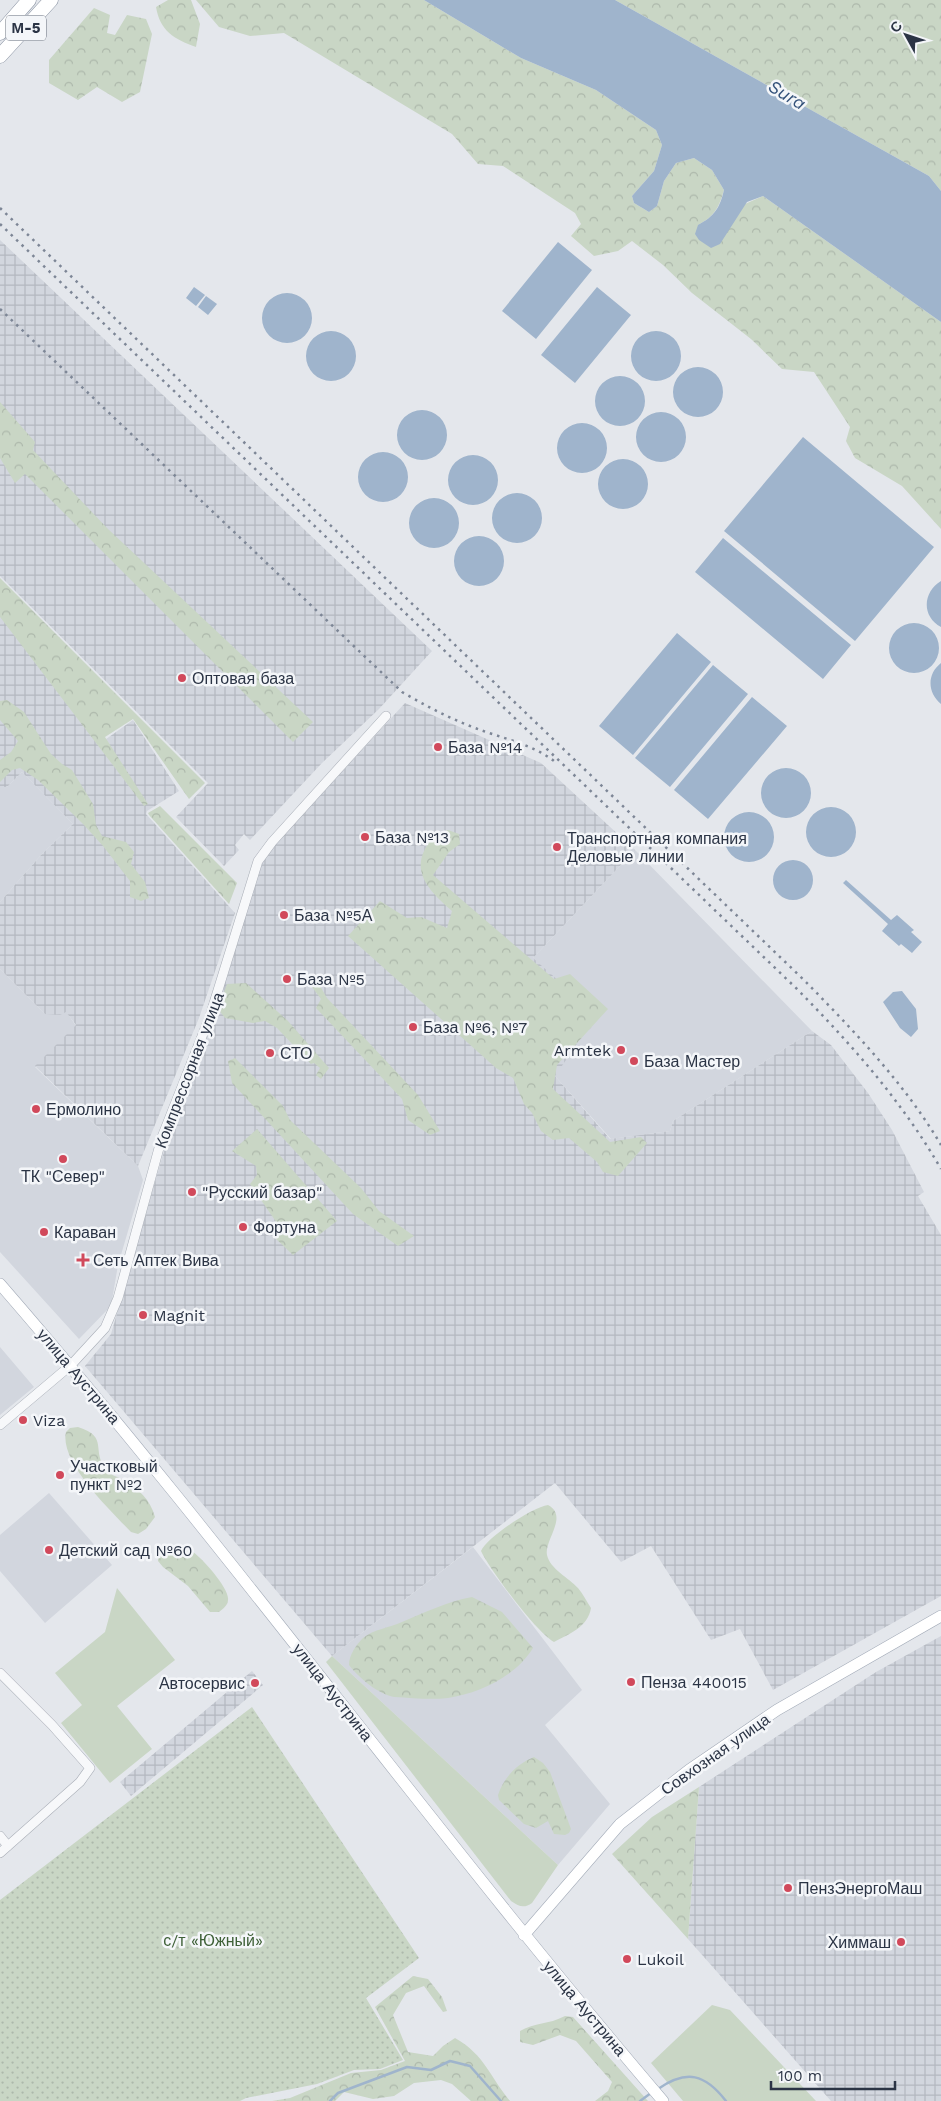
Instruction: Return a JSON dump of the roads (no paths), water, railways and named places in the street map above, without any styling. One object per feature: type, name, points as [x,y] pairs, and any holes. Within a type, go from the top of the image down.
[{"type":"highway","name":"М-5","points":[[0,33],[29,0]]},
{"type":"highway","name":"М-5","points":[[0,56],[51,0]]},
{"type":"main road","name":"улица Аустрина","points":[[0,1284],[71,1365],[256,1594],[524,1935],[661,2099]]},
{"type":"main road","name":"Совхозная улица","points":[[524,1935],[620,1824],[667,1788],[777,1710],[941,1616]]},
{"type":"street","name":"Компрессорная улица","points":[[0,1425],[71,1365],[105,1328],[118,1298],[162,1137],[210,1016],[258,861],[272,842],[386,716]]},
{"type":"street","points":[[0,1672],[52,1725],[90,1768],[80,1782],[0,1852]]},
{"type":"street","points":[[0,1836],[8,1846]]},
{"type":"water","points":[[424,0],[615,0],[929,176],[941,191],[941,322],[763,196],[747,202],[720,244],[711,248],[699,240],[695,234],[698,225],[709,218],[716,210],[724,190],[712,170],[694,158],[676,163],[664,181],[657,206],[649,212],[634,203],[632,196],[654,171],[662,145],[656,130],[596,90],[521,58]]},
{"type":"water","points":[[558,242],[592,270],[536,339],[502,311]]},
{"type":"water","points":[[194,287],[205,295],[196,306],[186,298]]},
{"type":"water","points":[[597,287],[631,315],[575,383],[541,355]]},
{"type":"water","points":[[282,293],[292,293],[305,300],[312,313],[312,323],[305,336],[292,343],[282,343],[273,339],[266,332],[262,323],[262,313],[266,304],[273,297]]},
{"type":"water","points":[[206,296],[217,304],[208,315],[198,307]]},
{"type":"water","points":[[326,331],[336,331],[349,338],[356,351],[356,361],[349,374],[336,381],[326,381],[317,377],[310,370],[306,361],[306,351],[310,342],[317,335]]},
{"type":"water","points":[[651,331],[661,331],[674,338],[681,351],[681,361],[674,374],[661,381],[651,381],[642,377],[635,370],[631,361],[631,351],[635,342],[642,335]]},
{"type":"water","points":[[693,367],[703,367],[716,374],[723,387],[723,397],[716,410],[703,417],[693,417],[684,413],[677,406],[673,397],[673,387],[677,378],[684,371]]},
{"type":"water","points":[[615,376],[625,376],[638,383],[645,396],[645,406],[638,419],[625,426],[615,426],[606,422],[599,415],[595,406],[595,396],[599,387],[606,380]]},
{"type":"water","points":[[417,410],[427,410],[440,417],[447,430],[447,440],[440,453],[427,460],[417,460],[408,456],[401,449],[397,440],[397,430],[401,421],[408,414]]},
{"type":"water","points":[[656,412],[666,412],[679,419],[686,432],[686,442],[679,455],[666,462],[656,462],[647,458],[640,451],[636,442],[636,432],[640,423],[647,416]]},
{"type":"water","points":[[577,423],[587,423],[600,430],[607,443],[607,453],[600,466],[587,473],[577,473],[568,469],[561,462],[557,453],[557,443],[561,434],[568,427]]},
{"type":"water","points":[[803,437],[934,547],[855,641],[724,531]]},
{"type":"water","points":[[378,452],[388,452],[401,459],[408,472],[408,482],[401,495],[388,502],[378,502],[369,498],[362,491],[358,482],[358,472],[362,463],[369,456]]},
{"type":"water","points":[[468,455],[478,455],[491,462],[498,475],[498,485],[491,498],[478,505],[468,505],[459,501],[452,494],[448,485],[448,475],[452,466],[459,459]]},
{"type":"water","points":[[618,459],[628,459],[641,466],[648,479],[648,489],[641,502],[628,509],[618,509],[609,505],[602,498],[598,489],[598,479],[602,470],[609,463]]},
{"type":"water","points":[[512,493],[522,493],[535,500],[542,513],[542,523],[535,536],[522,543],[512,543],[503,539],[496,532],[492,523],[492,513],[496,504],[503,497]]},
{"type":"water","points":[[429,498],[439,498],[452,505],[459,518],[459,528],[452,541],[439,548],[429,548],[420,544],[413,537],[409,528],[409,518],[413,509],[420,502]]},
{"type":"water","points":[[474,536],[484,536],[497,543],[504,556],[504,566],[497,579],[484,586],[474,586],[465,582],[458,575],[454,566],[454,556],[458,547],[465,540]]},
{"type":"water","points":[[723,538],[851,645],[823,679],[695,572]]},
{"type":"water","points":[[941,581],[941,627],[930,617],[927,611],[927,604],[931,591]]},
{"type":"water","points":[[909,623],[919,623],[932,630],[939,643],[939,653],[932,666],[919,673],[909,673],[900,669],[893,662],[889,653],[889,643],[893,634],[900,627]]},
{"type":"water","points":[[677,633],[711,662],[633,755],[599,726]]},
{"type":"water","points":[[941,663],[941,704],[931,689],[931,678],[936,667]]},
{"type":"water","points":[[713,665],[748,694],[670,787],[635,758]]},
{"type":"water","points":[[752,697],[787,726],[708,819],[674,790]]},
{"type":"water","points":[[781,768],[791,768],[804,775],[811,788],[811,798],[804,811],[791,818],[781,818],[772,814],[765,807],[761,798],[761,788],[765,779],[772,772]]},
{"type":"water","points":[[826,807],[836,807],[849,814],[856,827],[856,837],[849,850],[836,857],[826,857],[817,853],[810,846],[806,837],[806,827],[810,818],[817,811]]},
{"type":"water","points":[[744,812],[754,812],[767,819],[774,832],[774,842],[767,855],[754,862],[744,862],[735,858],[728,851],[724,842],[724,832],[728,823],[735,816]]},
{"type":"water","points":[[797,860],[804,863],[810,869],[813,880],[812,888],[804,897],[797,900],[789,900],[782,897],[774,888],[773,876],[776,869],[785,861]]},
{"type":"water","points":[[846,880],[891,920],[897,915],[914,930],[911,932],[922,942],[912,953],[901,944],[899,946],[882,931],[888,924],[843,883]]},
{"type":"water","points":[[902,991],[916,1009],[918,1029],[911,1037],[900,1028],[883,1002],[893,992]]},
{"type":"waterway","points":[[330,2101],[338,2093],[407,2067],[431,2070],[450,2061],[470,2066],[501,2101]]},
{"type":"waterway","points":[[658,2089],[678,2079],[695,2077],[711,2085],[726,2101]]},
{"type":"waterway","points":[[640,2101],[651,2093]]},
{"type":"railway","points":[[0,208],[805,981],[895,1079],[927,1122],[941,1145]]},
{"type":"railway","points":[[0,224],[797,989],[875,1074],[910,1120],[941,1169]]},
{"type":"railway","points":[[0,309],[402,692],[456,720],[536,750],[554,761]]},
{"type":"place","name":"Оптовая база","points":[[182,678]]},
{"type":"place","name":"База №14","points":[[438,747]]},
{"type":"place","name":"База №13","points":[[365,837]]},
{"type":"place","name":"Транспортная компания Деловые линии","points":[[557,847]]},
{"type":"place","name":"База №5А","points":[[284,915]]},
{"type":"place","name":"База №5","points":[[287,979]]},
{"type":"place","name":"База №6, №7","points":[[413,1027]]},
{"type":"place","name":"Armtek","points":[[621,1050]]},
{"type":"place","name":"СТО","points":[[270,1053]]},
{"type":"place","name":"База Мастер","points":[[634,1061]]},
{"type":"place","name":"Ермолино","points":[[36,1109]]},
{"type":"place","name":"ТК \"Север\"","points":[[63,1159]]},
{"type":"place","name":"\"Русский базар\"","points":[[192,1192]]},
{"type":"place","name":"Фортуна","points":[[243,1227]]},
{"type":"place","name":"Караван","points":[[44,1232]]},
{"type":"place","name":"Сеть Аптек Вива","points":[[83,1260]]},
{"type":"place","name":"Magnit","points":[[143,1315]]},
{"type":"place","name":"Viza","points":[[23,1420]]},
{"type":"place","name":"Участковый пункт №2","points":[[60,1475]]},
{"type":"place","name":"Детский сад №60","points":[[49,1550]]},
{"type":"place","name":"Пенза 440015","points":[[631,1682]]},
{"type":"place","name":"Автосервис","points":[[255,1683]]},
{"type":"place","name":"ПензЭнергоМаш","points":[[788,1888]]},
{"type":"place","name":"Химмаш","points":[[901,1942]]},
{"type":"place","name":"Lukoil","points":[[627,1959]]},
{"type":"water label","name":"Sura","points":[[787,95]]},
{"type":"park label","name":"с/т «Южный»","points":[[213,1940]]}]
